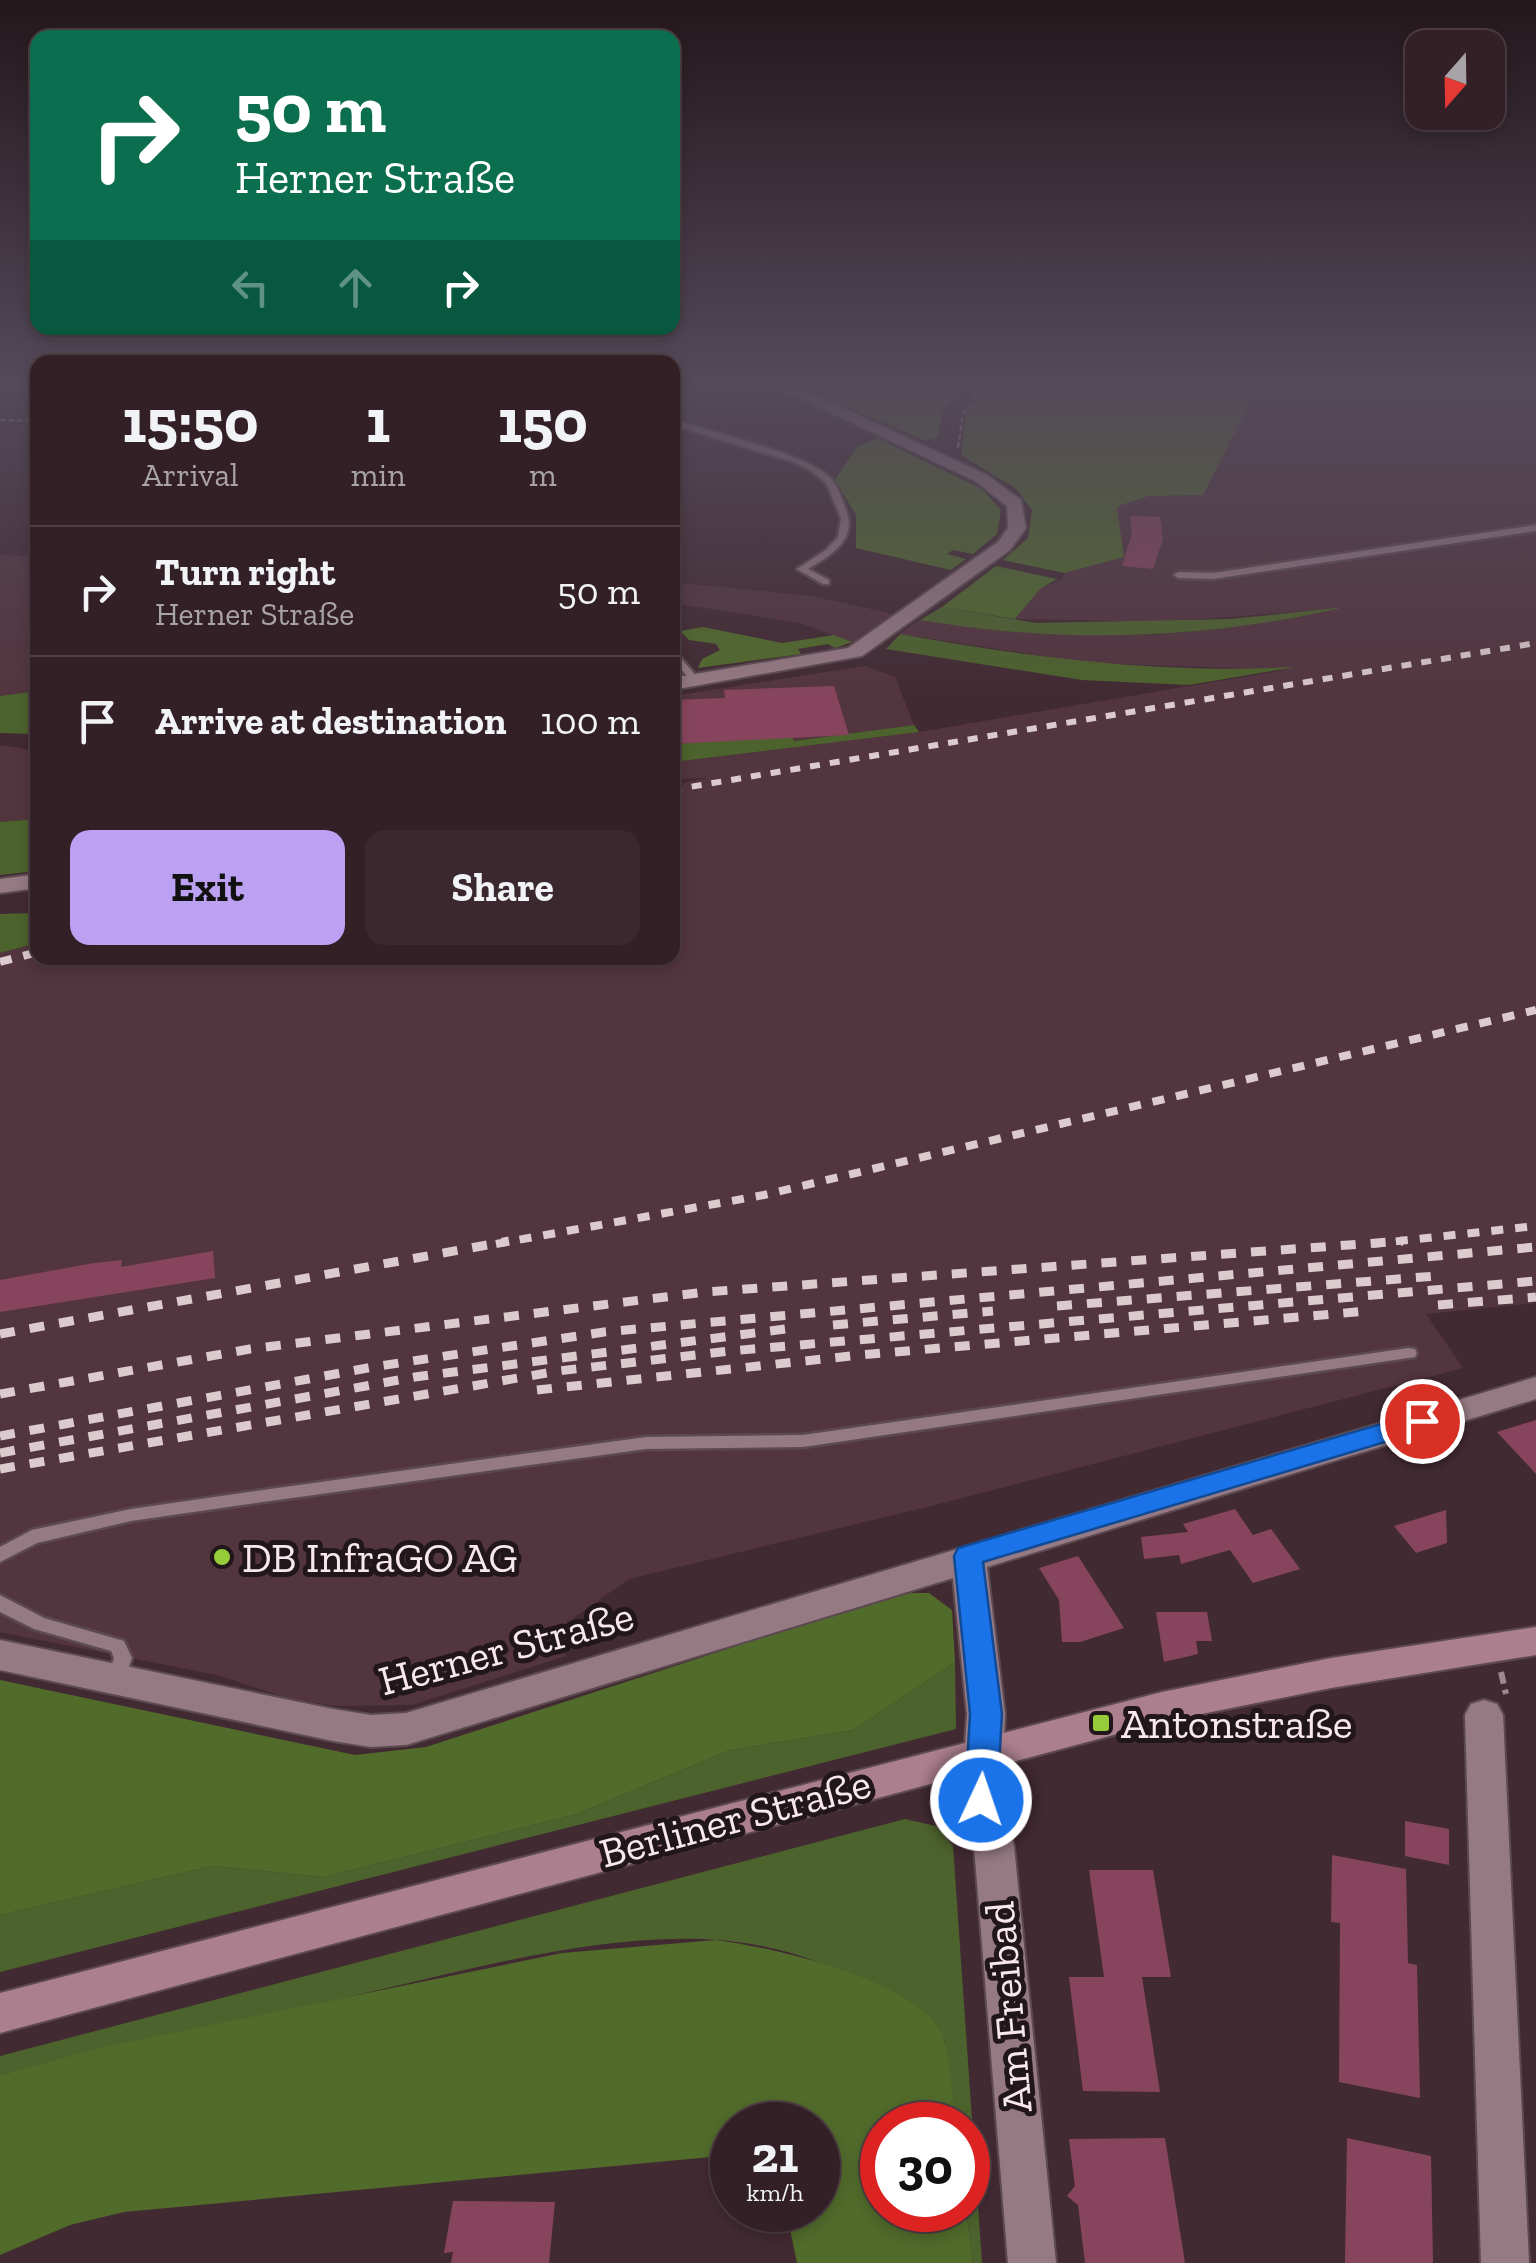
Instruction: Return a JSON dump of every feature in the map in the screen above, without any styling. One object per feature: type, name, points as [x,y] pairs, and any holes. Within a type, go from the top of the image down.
[{"type":"main road","name":"Berliner Straße","points":[[0,2013],[1162,1707],[1332,1673],[1536,1641]]},
{"type":"street","points":[[680,683],[855,652],[1004,546],[1017,528],[1014,504],[996,488]]},
{"type":"street","points":[[0,886],[30,882]]},
{"type":"street","name":"Herner Straße","points":[[0,1655],[333,1725],[370,1731],[406,1729],[968,1556],[1536,1388]]},
{"type":"street","points":[[968,1556],[986,1714],[984,1753]]},
{"type":"street","points":[[1484,1715],[1506,2263]]},
{"type":"street","name":"Am Freibad","points":[[984,1753],[981,1800],[994,1846],[1032,2263]]},
{"type":"lane","points":[[826,582],[801,569],[828,554],[844,536],[848,520],[832,488]]},
{"type":"lane","points":[[1178,576],[1231,574],[1536,528]]},
{"type":"lane","points":[[680,661],[695,680]]},
{"type":"lane","points":[[0,1555],[32,1536],[131,1515],[263,1496],[646,1443],[803,1441],[1409,1353]]},
{"type":"lane","points":[[0,1602],[34,1620],[92,1634],[118,1646],[124,1658],[116,1680]]},
{"type":"shaded area","points":[[1207,488],[1536,488],[1536,1303],[1426,1314],[1463,1368],[931,1506],[629,1579],[552,1633],[566,1656],[412,1705],[336,1706],[290,1699],[221,1676],[0,1632],[0,953],[30,945],[30,965],[680,965],[680,784],[708,778],[680,779],[680,761],[919,732],[1284,670],[1087,663],[900,634],[919,620],[1043,634],[1155,635],[1250,625],[1329,609],[1167,622],[1015,619],[1040,589],[1061,580],[1064,573],[1124,557],[1117,508],[1121,505],[1149,496],[1203,495]]},
{"type":"shaded area","points":[[0,555],[30,556],[30,692],[0,696]]},
{"type":"shaded area","points":[[680,583],[812,596],[898,615],[852,642],[800,623],[680,604]]},
{"type":"shaded area","points":[[865,666],[895,677],[914,725],[793,741],[680,744],[680,695]]},
{"type":"shaded area","points":[[0,745],[30,750],[30,820],[0,822]]},
{"type":"green space","points":[[840,488],[979,488],[1001,510],[997,534],[973,554],[953,550],[947,554],[966,559],[951,570],[856,548],[856,515]]},
{"type":"green space","points":[[1015,488],[1207,488],[1203,495],[1149,496],[1121,505],[1117,508],[1124,557],[1064,573],[1003,560],[1028,538],[1032,510]]},
{"type":"green space","points":[[996,566],[1057,579],[1040,589],[1015,619],[942,607]]},
{"type":"green space","points":[[942,607],[1036,623],[1231,619],[1345,607],[1186,632],[1080,635],[1026,633],[920,620]]},
{"type":"green space","points":[[703,627],[782,643],[834,635],[852,642],[835,648],[828,644],[798,649],[801,654],[698,668],[702,659],[720,650],[716,644],[689,640],[680,631]]},
{"type":"green space","points":[[900,634],[1097,662],[1195,668],[1295,667],[1189,685],[1082,680],[886,649]]},
{"type":"green space","points":[[30,692],[30,734],[0,733],[0,696]]},
{"type":"green space","points":[[914,725],[919,732],[680,761],[680,744],[792,737],[794,741]]},
{"type":"green space","points":[[30,820],[30,872],[0,875],[0,822]]},
{"type":"green space","points":[[30,913],[30,945],[0,953],[0,914]]},
{"type":"green space","points":[[899,1593],[929,1593],[952,1610],[955,1662],[853,1730],[730,1750],[574,1815],[324,1877],[213,1866],[0,1915],[0,1680],[355,1755],[426,1747]]},
{"type":"green space","points":[[955,1662],[956,1729],[0,1972],[0,1915],[213,1866],[324,1877],[574,1815],[730,1750],[853,1730]]},
{"type":"green space","points":[[905,1819],[936,1826],[953,1846],[971,2102],[952,2102],[944,2039],[877,1993],[835,1969],[786,1952],[707,1939],[601,1944],[547,1953],[0,2075],[0,2056]]},
{"type":"green space","points":[[716,1940],[772,1950],[844,1970],[908,2000],[931,2019],[944,2040],[953,2102],[860,2102],[860,2232],[969,2232],[973,2263],[797,2263],[791,2232],[840,2232],[840,2102],[710,2102],[710,2157],[124,2212],[70,2225],[0,2255],[0,2075],[104,2047],[562,1953]]},
{"type":"green space","points":[[969,2232],[980,2232],[982,2263],[973,2263]]},
{"type":"building","points":[[1130,516],[1160,517],[1163,539],[1153,569],[1122,566],[1132,534]]},
{"type":"building","points":[[834,686],[849,735],[680,744],[680,700],[725,698],[724,690]]},
{"type":"building","points":[[213,1251],[215,1278],[0,1312],[0,1280],[94,1263],[122,1260],[121,1267]]},
{"type":"building","points":[[1536,1420],[1536,1474],[1497,1432]]},
{"type":"building","points":[[1235,1509],[1253,1535],[1271,1529],[1300,1569],[1253,1583],[1230,1550],[1181,1564],[1179,1555],[1144,1559],[1141,1537],[1188,1532],[1183,1524]]},
{"type":"building","points":[[1446,1510],[1447,1543],[1416,1553],[1394,1526]]},
{"type":"building","points":[[1078,1556],[1124,1628],[1080,1642],[1062,1642],[1059,1600],[1039,1568]]},
{"type":"building","points":[[1156,1612],[1207,1612],[1212,1641],[1196,1641],[1198,1654],[1164,1662]]},
{"type":"building","points":[[1405,1821],[1449,1829],[1449,1865],[1405,1856]]},
{"type":"building","points":[[1332,1855],[1406,1869],[1408,1963],[1417,1965],[1420,2098],[1339,2082],[1340,1923],[1331,1922]]},
{"type":"building","points":[[1089,1870],[1153,1870],[1171,1977],[1142,1977],[1160,2092],[1083,2091],[1069,1977],[1104,1977]]},
{"type":"building","points":[[1165,2138],[1185,2263],[1085,2263],[1078,2205],[1067,2196],[1075,2186],[1069,2139]]},
{"type":"building","points":[[1347,2138],[1431,2156],[1433,2263],[1345,2263]]},
{"type":"building","points":[[453,2201],[555,2202],[549,2263],[451,2263],[453,2252],[444,2253]]},
{"type":"railway","points":[[680,789],[1536,643]]},
{"type":"railway","points":[[0,962],[30,954]]},
{"type":"railway","points":[[496,1244],[764,1195],[1536,1010]]},
{"type":"railway","points":[[1392,1242],[1536,1226]]},
{"type":"railway","points":[[0,1334],[509,1241]]},
{"type":"railway","points":[[1392,1242],[1403,1241]]},
{"type":"railway","points":[[0,1394],[250,1349],[705,1292],[1392,1242]]},
{"type":"railway","points":[[1372,1244],[1392,1242]]},
{"type":"railway","points":[[0,1436],[373,1367],[604,1332],[1536,1247]]},
{"type":"railway","points":[[1057,1306],[1436,1276]]},
{"type":"railway","points":[[0,1469],[558,1371],[730,1351],[1536,1281]]},
{"type":"railway","points":[[1438,1305],[1536,1297]]},
{"type":"railway","points":[[833,1325],[993,1311]]},
{"type":"railway","points":[[537,1390],[860,1355],[1368,1311]]},
{"type":"railway","points":[[0,1453],[415,1377],[793,1328]]},
{"type":"place","name":"DB InfraGO AG","points":[[222,1557]]},
{"type":"place","name":"Antonstraße","points":[[1101,1723]]},
{"type":"route","points":[[981,1800],[986,1714],[968,1556],[1422,1421]]}]
